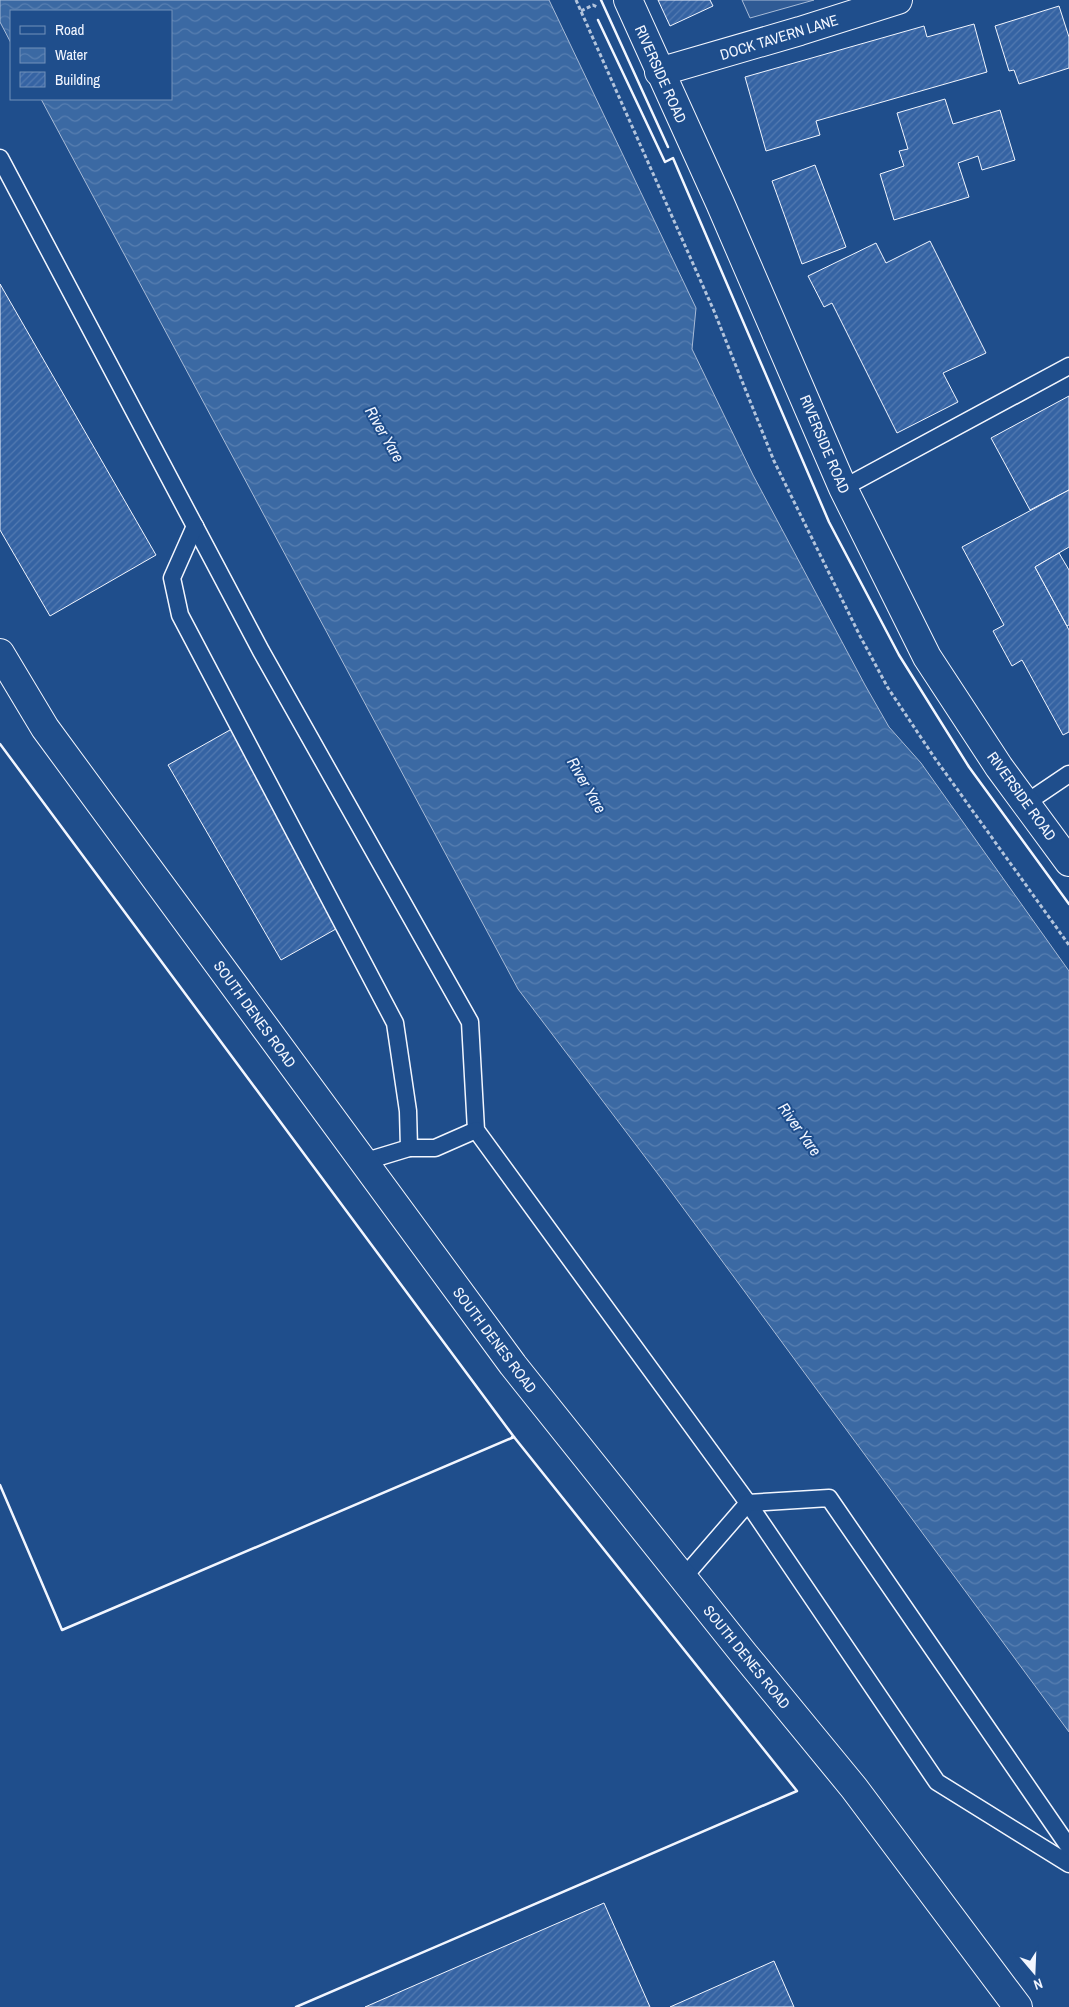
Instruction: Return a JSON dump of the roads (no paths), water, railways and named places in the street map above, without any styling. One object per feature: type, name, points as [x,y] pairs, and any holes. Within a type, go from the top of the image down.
[{"type":"street","name":"RIVERSIDE ROAD","points":[[628,0],[732,230],[843,488],[927,657],[1000,766],[1069,862]]},
{"type":"street","name":"DOCK TAVERN LANE","points":[[659,72],[898,0]]},
{"type":"street","name":"SOUTH DENES ROAD","points":[[0,653],[45,728],[513,1365],[854,1788],[1018,2007]]},
{"type":"lane","points":[[0,158],[261,651],[470,1022],[476,1130],[748,1502],[937,1782],[1069,1864]]},
{"type":"lane","points":[[843,488],[1069,366]]},
{"type":"lane","points":[[195,526],[172,578],[180,615],[395,1023],[408,1111],[409,1148]]},
{"type":"lane","points":[[1026,803],[1069,774]]},
{"type":"lane","points":[[363,1162],[409,1148],[435,1148],[476,1130]]},
{"type":"lane","points":[[683,1578],[748,1502],[828,1498],[1069,1847]]},
{"type":"water","name":"River Yare","points":[[0,0],[549,0],[696,308],[692,349],[753,475],[865,685],[889,727],[921,763],[1069,971],[1069,1732],[661,1178],[518,989],[42,100],[172,100],[172,10],[10,10],[10,41],[0,22]]}]
